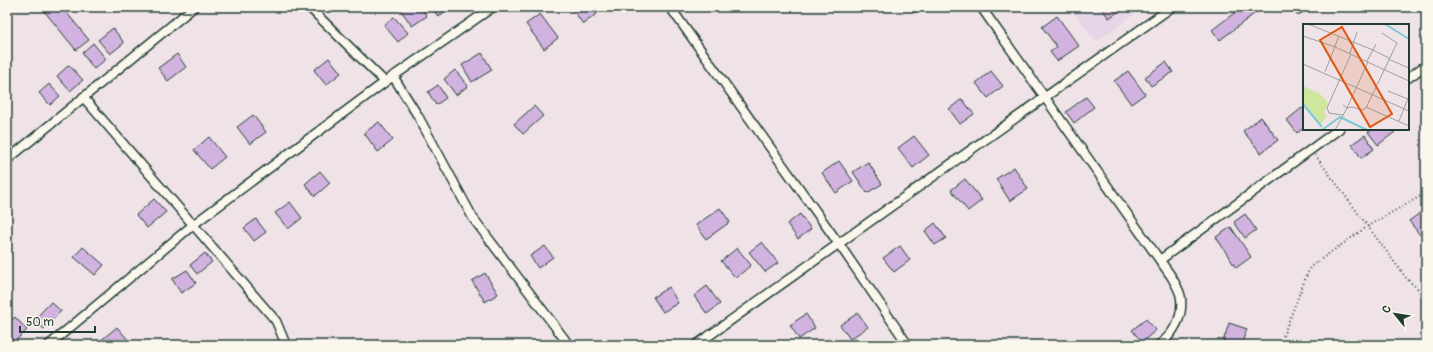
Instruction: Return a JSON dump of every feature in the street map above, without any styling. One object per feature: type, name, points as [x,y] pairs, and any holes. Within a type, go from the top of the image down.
[{"type":"street","points":[[7,160],[194,7]]},
{"type":"street","points":[[309,7],[385,82]]},
{"type":"street","points":[[49,345],[194,224],[393,76],[493,7]]},
{"type":"street","points":[[670,7],[839,244],[871,294],[908,345]]},
{"type":"street","points":[[981,7],[1171,276],[1181,298],[1181,315],[1174,329],[1158,345]]},
{"type":"street","points":[[696,345],[1045,99],[1172,7]]},
{"type":"street","points":[[1409,77],[1426,65]]},
{"type":"street","points":[[393,76],[418,116],[473,218],[569,345]]},
{"type":"street","points":[[83,97],[276,321],[286,345]]},
{"type":"street","points":[[1160,260],[1338,130]]},
{"type":"path","points":[[1311,150],[1407,279],[1426,296]]},
{"type":"path","points":[[1283,336],[1310,267],[1368,226],[1426,193]]},
{"type":"shaded area","points":[[1070,7],[1144,7],[1096,42]]},
{"type":"building","points":[[49,7],[62,7],[89,40],[76,50],[44,11]]},
{"type":"building","points":[[403,7],[420,7],[427,16],[412,26],[400,9]]},
{"type":"building","points":[[430,7],[449,7],[439,17]]},
{"type":"building","points":[[574,7],[592,7],[597,14],[583,24],[572,9]]},
{"type":"building","points":[[910,7],[921,7],[914,13]]},
{"type":"building","points":[[1100,7],[1125,7],[1109,18]]},
{"type":"building","points":[[1242,7],[1263,7],[1220,40],[1212,30]]},
{"type":"building","points":[[1291,7],[1307,7],[1308,8],[1298,16]]},
{"type":"building","points":[[540,14],[558,38],[544,49],[526,24]]},
{"type":"building","points":[[1057,16],[1079,46],[1057,61],[1050,52],[1057,47],[1042,27]]},
{"type":"building","points":[[394,17],[408,33],[398,42],[384,25]]},
{"type":"building","points":[[113,28],[124,43],[110,54],[98,40]]},
{"type":"building","points":[[93,43],[106,59],[94,69],[82,53]]},
{"type":"building","points":[[482,53],[492,70],[472,82],[462,65]]},
{"type":"building","points":[[177,54],[186,67],[168,81],[158,68]]},
{"type":"building","points":[[329,58],[341,73],[326,85],[314,70]]},
{"type":"building","points":[[1166,62],[1173,72],[1151,86],[1145,77]]},
{"type":"building","points":[[69,65],[83,80],[70,91],[57,76]]},
{"type":"building","points":[[455,70],[468,86],[456,95],[444,79]]},
{"type":"building","points":[[991,71],[1003,86],[988,98],[976,83]]},
{"type":"building","points":[[1128,71],[1145,94],[1131,104],[1114,81]]},
{"type":"building","points":[[49,84],[60,96],[50,105],[39,93]]},
{"type":"building","points":[[438,85],[446,98],[436,105],[428,92]]},
{"type":"building","points":[[1086,97],[1094,107],[1074,123],[1066,112]]},
{"type":"building","points":[[962,99],[974,114],[960,124],[949,109]]},
{"type":"building","points":[[534,106],[543,116],[523,134],[514,124]]},
{"type":"building","points":[[1302,108],[1303,109],[1303,129],[1297,133],[1287,120]]},
{"type":"building","points":[[253,115],[266,132],[250,144],[237,127]]},
{"type":"building","points":[[1261,117],[1278,140],[1261,153],[1243,131]]},
{"type":"building","points":[[379,122],[393,140],[378,152],[364,133]]},
{"type":"building","points":[[1371,130],[1394,130],[1395,132],[1378,145],[1368,132]]},
{"type":"building","points":[[1365,135],[1374,149],[1361,158],[1352,144]]},
{"type":"building","points":[[914,136],[929,155],[913,168],[898,148]]},
{"type":"building","points":[[209,137],[225,157],[210,169],[194,150]]},
{"type":"building","points":[[839,161],[853,181],[836,193],[822,173]]},
{"type":"building","points":[[868,162],[882,184],[867,193],[853,172]]},
{"type":"building","points":[[1014,167],[1028,189],[1010,201],[996,179]]},
{"type":"building","points":[[320,171],[330,183],[315,196],[305,184]]},
{"type":"building","points":[[965,179],[982,200],[968,211],[951,190]]},
{"type":"building","points":[[154,199],[166,212],[147,228],[136,215]]},
{"type":"building","points":[[290,202],[302,218],[288,229],[275,213]]},
{"type":"building","points":[[720,208],[730,222],[706,239],[696,225]]},
{"type":"building","points":[[1424,210],[1426,212],[1426,231],[1420,235],[1409,221]]},
{"type":"building","points":[[800,214],[811,229],[798,239],[787,224]]},
{"type":"building","points":[[1245,214],[1256,230],[1245,238],[1234,222]]},
{"type":"building","points":[[256,219],[266,232],[254,241],[244,228]]},
{"type":"building","points":[[935,223],[946,238],[935,245],[925,231]]},
{"type":"building","points":[[1231,227],[1251,257],[1236,268],[1216,237]]},
{"type":"building","points":[[762,242],[778,263],[765,272],[749,252]]},
{"type":"building","points":[[545,246],[553,257],[538,268],[530,256]]},
{"type":"building","points":[[900,246],[910,260],[894,272],[883,258]]},
{"type":"building","points":[[83,247],[104,265],[95,275],[74,257]]},
{"type":"building","points":[[737,248],[751,265],[736,278],[721,261]]},
{"type":"building","points":[[205,253],[212,262],[197,274],[190,265]]},
{"type":"building","points":[[187,270],[196,283],[181,293],[172,279]]},
{"type":"building","points":[[485,273],[498,294],[485,302],[472,281]]},
{"type":"building","points":[[707,286],[720,304],[707,314],[694,296]]},
{"type":"building","points":[[669,287],[678,303],[663,312],[653,297]]},
{"type":"building","points":[[51,302],[61,311],[44,329],[34,320]]},
{"type":"building","points":[[858,313],[868,327],[850,339],[840,325]]},
{"type":"building","points":[[806,314],[815,328],[799,339],[790,325]]},
{"type":"building","points":[[15,317],[27,330],[12,344],[7,338],[7,324]]},
{"type":"building","points":[[1146,319],[1156,330],[1142,342],[1132,330]]},
{"type":"building","points":[[1229,323],[1247,329],[1241,345],[1222,345]]},
{"type":"building","points":[[117,327],[129,341],[125,345],[101,345],[99,342]]}]
